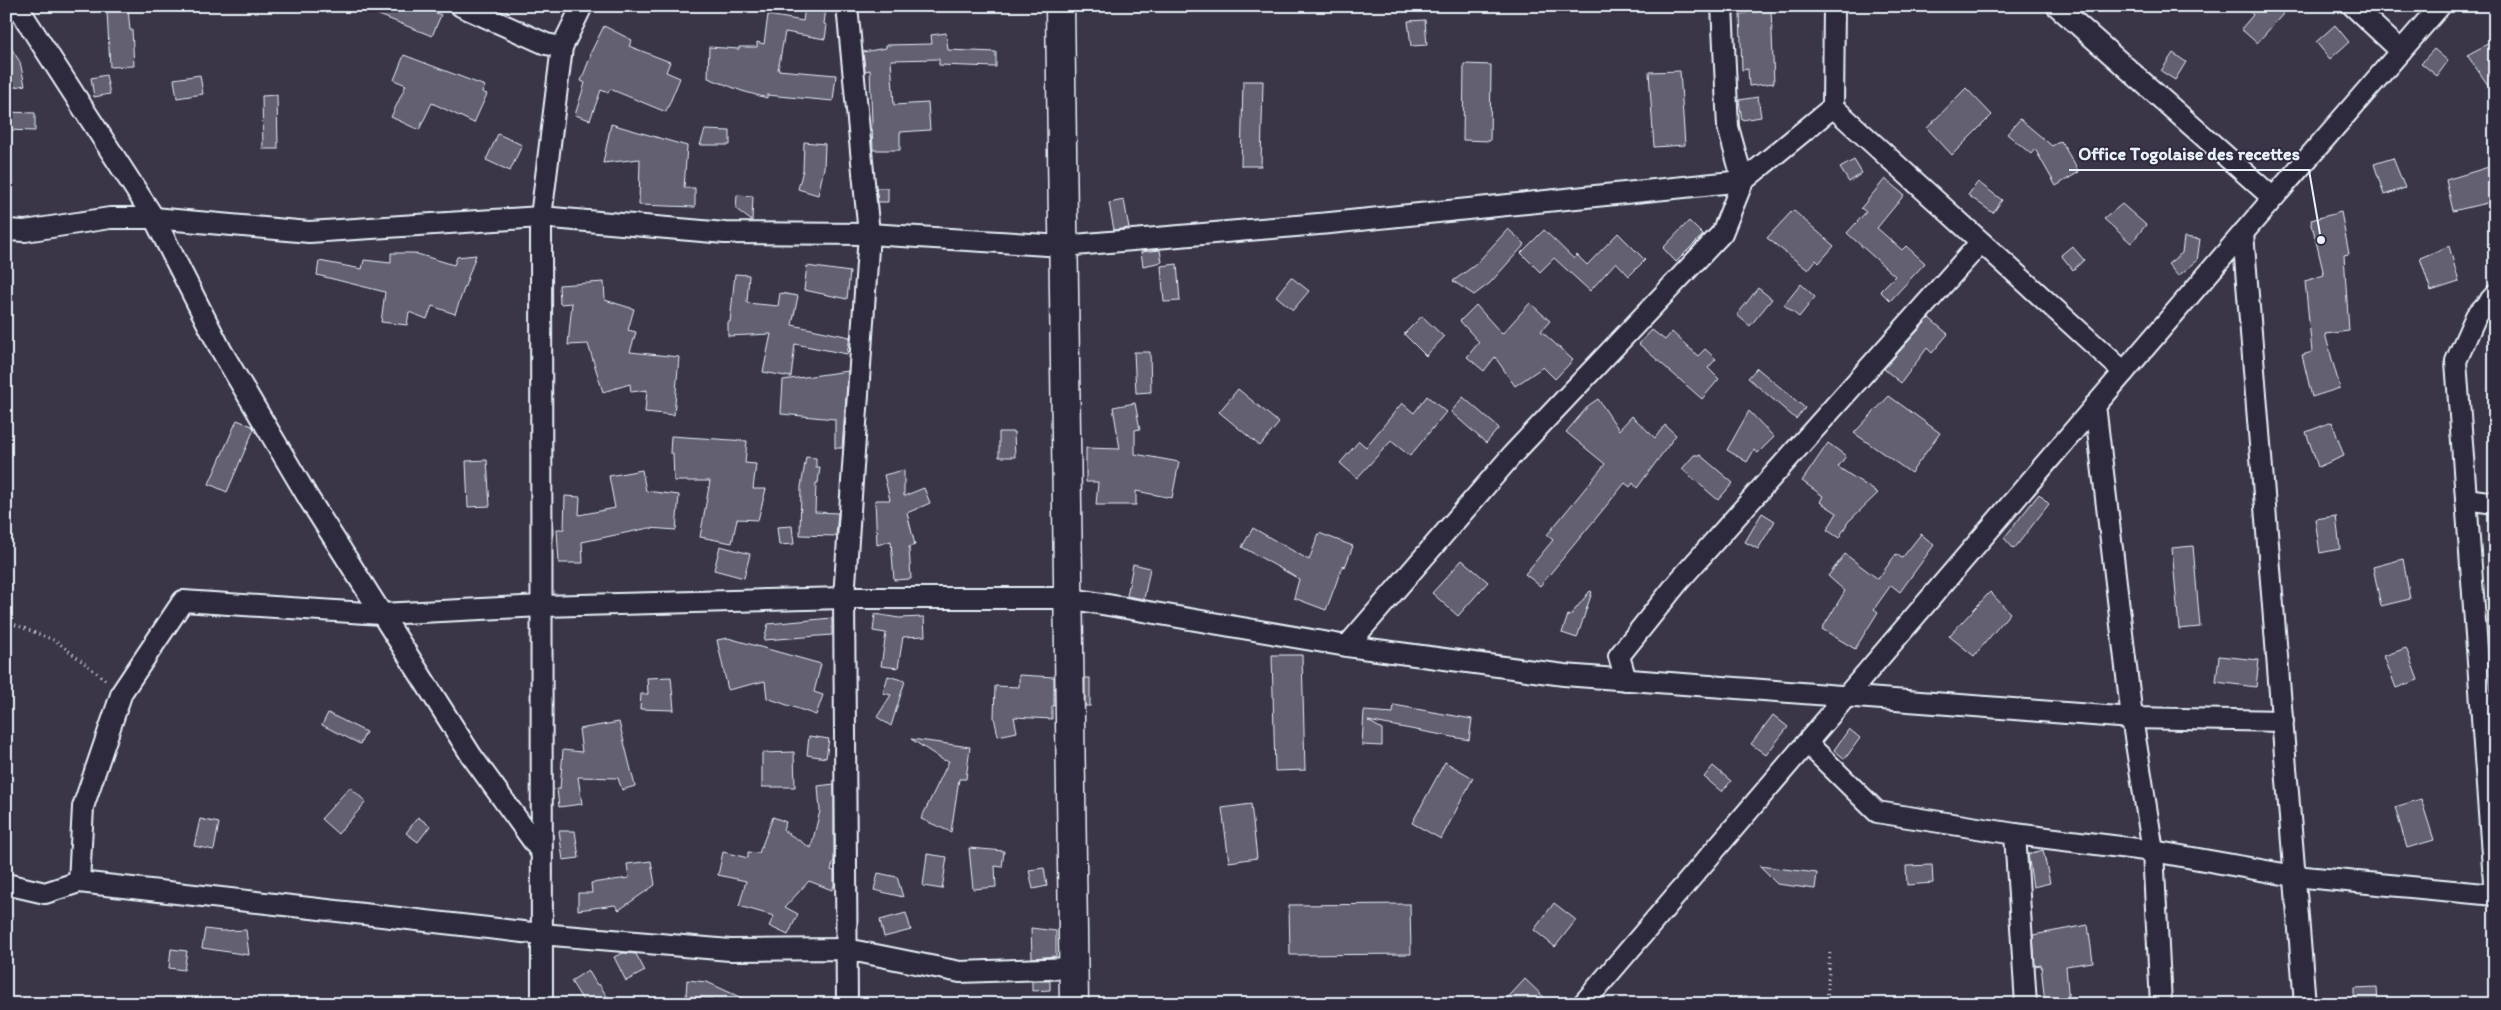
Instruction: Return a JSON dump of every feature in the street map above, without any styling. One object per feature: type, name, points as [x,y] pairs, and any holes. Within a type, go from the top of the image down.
[{"type":"main road","points":[[1060,6],[1074,1004]]},
{"type":"street","points":[[17,6],[154,218],[221,350],[309,499],[471,754],[541,852]]},
{"type":"street","points":[[461,6],[554,46]]},
{"type":"street","points":[[542,1004],[541,217],[557,85],[554,46],[582,6]]},
{"type":"street","points":[[847,1004],[844,598],[869,234],[848,6]]},
{"type":"street","points":[[1722,6],[1728,127],[1743,181]]},
{"type":"street","points":[[1834,6],[1833,107],[2124,372]]},
{"type":"street","points":[[2057,6],[2273,198]]},
{"type":"street","points":[[2353,6],[2401,51]]},
{"type":"street","points":[[1583,1004],[2095,405],[2440,6]]},
{"type":"street","points":[[1346,646],[1513,454],[1722,233],[1743,181],[1833,107]]},
{"type":"street","points":[[6,230],[25,231],[110,218],[154,218],[309,232],[541,217],[725,233],[869,234],[1063,246],[1330,223],[1743,181]]},
{"type":"street","points":[[2243,233],[2304,1004]]},
{"type":"street","points":[[1626,680],[1620,656],[1679,581],[1981,242]]},
{"type":"street","points":[[1807,743],[1877,812],[2016,834],[2153,851],[2294,876],[2495,895],[2456,362],[2476,316],[2495,295]]},
{"type":"street","points":[[2095,405],[2132,718],[2153,851],[2161,1004]]},
{"type":"street","points":[[2466,499],[2495,504]]},
{"type":"street","points":[[79,882],[83,807],[122,692],[183,600],[381,614],[542,606],[844,598],[1067,598],[1346,646],[1564,675],[1845,698],[2132,718],[2283,721]]},
{"type":"street","points":[[2016,834],[2026,1004]]},
{"type":"street","points":[[6,884],[45,893],[79,882],[541,934],[730,950],[846,949],[960,972],[1072,968]]},
{"type":"path","points":[[6,621],[56,641],[122,692]]},
{"type":"path","points":[[1828,1004],[1830,950]]},
{"type":"building","points":[[418,6],[441,15],[432,36],[359,7]]},
{"type":"building","points":[[805,6],[826,8],[824,24],[827,25],[825,39],[785,32],[778,70],[836,75],[833,101],[767,95],[767,98],[708,78],[709,47],[739,49],[739,47],[757,47],[757,42],[764,44],[768,15],[803,21]]},
{"type":"building","points":[[2244,6],[2274,6],[2283,14],[2257,43],[2241,29],[2253,15]]},
{"type":"building","points":[[128,9],[130,30],[132,30],[134,66],[110,67],[107,11]]},
{"type":"building","points":[[1771,9],[1774,83],[1749,86],[1748,69],[1742,70],[1740,14]]},
{"type":"building","points":[[1425,20],[1427,45],[1411,46],[1408,21]]},
{"type":"building","points":[[2335,25],[2349,42],[2330,59],[2316,42]]},
{"type":"building","points":[[604,26],[632,40],[629,46],[670,62],[666,72],[680,78],[666,112],[610,89],[608,93],[601,90],[590,120],[575,115],[585,83],[581,81],[590,54]]},
{"type":"building","points":[[946,33],[948,50],[996,52],[996,67],[939,65],[939,59],[891,60],[894,105],[928,103],[930,130],[900,132],[900,150],[873,150],[870,70],[865,71],[863,52],[886,48],[886,45],[932,44],[931,35]]},
{"type":"building","points":[[6,40],[20,62],[25,85],[6,89]]},
{"type":"building","points":[[2495,40],[2495,95],[2467,55]]},
{"type":"building","points":[[2434,49],[2448,61],[2437,76],[2421,63]]},
{"type":"building","points":[[2173,53],[2186,62],[2175,80],[2161,71]]},
{"type":"building","points":[[404,55],[485,86],[482,92],[487,94],[474,123],[432,103],[419,130],[391,117],[406,85],[394,80]]},
{"type":"building","points":[[1464,64],[1491,65],[1490,141],[1463,140]]},
{"type":"building","points":[[1680,71],[1685,145],[1654,147],[1649,72]]},
{"type":"building","points":[[106,75],[110,94],[94,97],[91,78]]},
{"type":"building","points":[[200,75],[203,94],[177,98],[174,79]]},
{"type":"building","points":[[1243,81],[1263,81],[1261,166],[1241,166]]},
{"type":"building","points":[[1966,88],[1992,115],[1952,155],[1927,128]]},
{"type":"building","points":[[277,95],[278,149],[263,149],[262,96]]},
{"type":"building","points":[[1758,97],[1761,117],[1742,120],[1739,100]]},
{"type":"building","points":[[6,112],[35,113],[35,131],[6,130]]},
{"type":"building","points":[[2020,119],[2052,146],[2061,141],[2079,172],[2056,186],[2035,149],[2031,154],[2007,134]]},
{"type":"building","points":[[611,124],[687,146],[684,188],[695,188],[695,207],[639,205],[640,159],[603,163]]},
{"type":"building","points":[[705,130],[730,131],[730,145],[700,145]]},
{"type":"building","points":[[498,134],[522,145],[510,171],[486,160]]},
{"type":"building","points":[[804,142],[825,144],[824,168],[818,195],[798,189],[803,170]]},
{"type":"building","points":[[2393,158],[2405,188],[2384,195],[2374,164]]},
{"type":"building","points":[[1854,160],[1862,173],[1849,182],[1840,168]]},
{"type":"building","points":[[2492,166],[2495,177],[2495,201],[2453,211],[2446,180]]},
{"type":"building","points":[[1885,179],[1904,195],[1877,228],[1902,250],[1906,246],[1925,263],[1890,301],[1880,291],[1895,276],[1847,233],[1866,212],[1861,208]]},
{"type":"building","points":[[1978,182],[2002,200],[1993,213],[1968,195]]},
{"type":"building","points":[[876,188],[888,188],[888,202],[878,202]]},
{"type":"building","points":[[737,195],[753,196],[752,221],[736,209]]},
{"type":"building","points":[[1124,200],[1129,228],[1114,230],[1109,203]]},
{"type":"building","points":[[2122,204],[2146,225],[2131,243],[2104,219]]},
{"type":"building","points":[[1793,210],[1834,246],[1819,263],[1816,260],[1808,270],[1767,238]]},
{"type":"building","points":[[2341,212],[2349,254],[2344,255],[2349,331],[2325,334],[2340,388],[2312,397],[2302,355],[2312,352],[2305,281],[2324,275],[2311,220]]},
{"type":"building","points":[[1689,221],[1703,235],[1676,262],[1663,248]]},
{"type":"building","points":[[1508,229],[1525,244],[1490,283],[1474,295],[1453,281],[1475,265]]},
{"type":"building","points":[[1544,230],[1574,259],[1577,255],[1587,265],[1618,233],[1645,260],[1629,276],[1616,262],[1590,291],[1554,258],[1540,272],[1521,253]]},
{"type":"building","points":[[2184,237],[2200,239],[2197,261],[2178,276],[2168,264],[2182,253]]},
{"type":"building","points":[[2072,246],[2084,260],[2073,270],[2061,255]]},
{"type":"building","points":[[2449,246],[2459,282],[2431,291],[2420,258]]},
{"type":"building","points":[[1160,250],[1162,262],[1143,266],[1141,252]]},
{"type":"building","points":[[391,253],[414,253],[454,265],[457,257],[476,255],[455,314],[432,306],[427,319],[409,312],[407,325],[381,322],[385,292],[317,275],[319,261],[362,269],[364,260],[391,263]]},
{"type":"building","points":[[1177,264],[1180,301],[1164,302],[1161,266]]},
{"type":"building","points":[[807,266],[850,272],[847,299],[804,290]]},
{"type":"building","points":[[735,274],[749,275],[747,303],[778,306],[780,293],[798,296],[792,325],[850,337],[847,354],[795,344],[791,377],[763,372],[771,334],[728,336],[728,322],[730,322]]},
{"type":"building","points":[[1291,277],[1309,291],[1293,310],[1276,296]]},
{"type":"building","points":[[604,282],[605,300],[634,309],[628,330],[636,332],[630,352],[679,357],[674,415],[645,412],[647,390],[631,392],[630,384],[603,392],[588,344],[568,345],[572,303],[560,304],[559,285]]},
{"type":"building","points":[[1801,284],[1815,297],[1799,317],[1784,305]]},
{"type":"building","points":[[1758,288],[1772,299],[1750,326],[1737,315]]},
{"type":"building","points":[[1530,303],[1550,321],[1541,331],[1573,360],[1555,379],[1543,367],[1515,386],[1495,357],[1484,371],[1467,357],[1479,342],[1460,321],[1476,305],[1502,334]]},
{"type":"building","points":[[1422,316],[1444,337],[1426,356],[1404,334]]},
{"type":"building","points":[[1929,318],[1948,334],[1932,353],[1927,348],[1901,383],[1884,369]]},
{"type":"building","points":[[1652,330],[1665,340],[1672,332],[1698,356],[1705,349],[1716,359],[1708,368],[1719,379],[1702,399],[1639,344]]},
{"type":"building","points":[[1134,352],[1150,352],[1151,392],[1136,393]]},
{"type":"building","points":[[1757,368],[1805,408],[1796,419],[1748,378]]},
{"type":"building","points":[[848,371],[842,448],[835,448],[835,419],[781,414],[783,380]]},
{"type":"building","points":[[1238,389],[1279,423],[1260,446],[1219,412]]},
{"type":"building","points":[[1427,396],[1446,412],[1410,456],[1391,441],[1357,478],[1340,463],[1359,441],[1366,447],[1402,403],[1414,413]]},
{"type":"building","points":[[1889,396],[1940,433],[1911,473],[1854,433]]},
{"type":"building","points":[[1463,397],[1499,428],[1486,443],[1451,412]]},
{"type":"building","points":[[1598,399],[1619,430],[1632,416],[1655,438],[1665,425],[1676,435],[1637,488],[1633,483],[1630,487],[1625,483],[1540,586],[1525,574],[1553,540],[1547,535],[1605,464],[1566,432],[1589,405]]},
{"type":"building","points":[[1135,403],[1140,429],[1135,430],[1135,454],[1179,462],[1172,498],[1136,491],[1136,505],[1096,505],[1098,482],[1086,482],[1086,448],[1120,449],[1113,407]]},
{"type":"building","points":[[1749,411],[1774,437],[1758,453],[1754,450],[1747,462],[1727,450]]},
{"type":"building","points":[[237,420],[252,426],[254,429],[227,492],[209,484]]},
{"type":"building","points":[[2332,422],[2344,456],[2318,467],[2306,432]]},
{"type":"building","points":[[999,432],[1014,432],[1015,457],[999,457]]},
{"type":"building","points":[[671,436],[747,441],[745,463],[756,464],[753,489],[766,489],[758,520],[737,519],[732,543],[700,537],[710,481],[674,481],[673,453],[670,453]]},
{"type":"building","points":[[1828,443],[1846,456],[1838,467],[1878,493],[1848,522],[1839,538],[1827,530],[1837,513],[1820,502],[1823,496],[1802,481]]},
{"type":"building","points":[[1694,455],[1700,455],[1733,483],[1718,500],[1682,469]]},
{"type":"building","points":[[806,457],[816,458],[816,467],[820,467],[818,483],[816,483],[815,512],[838,513],[836,536],[800,535],[801,487]]},
{"type":"building","points":[[487,460],[490,506],[468,507],[466,461]]},
{"type":"building","points":[[642,470],[646,491],[679,495],[676,530],[649,528],[582,542],[583,563],[559,563],[557,529],[564,529],[565,496],[580,497],[579,515],[615,508],[609,476]]},
{"type":"building","points":[[904,470],[904,496],[924,488],[930,503],[907,513],[915,545],[909,547],[911,579],[894,580],[891,541],[877,545],[875,500],[890,500],[884,475]]},
{"type":"building","points":[[2039,494],[2049,504],[2014,549],[2004,538]]},
{"type":"building","points":[[1762,513],[1775,521],[1758,549],[1745,542]]},
{"type":"building","points":[[2336,516],[2340,549],[2320,553],[2315,519]]},
{"type":"building","points":[[792,526],[794,544],[779,545],[777,527]]},
{"type":"building","points":[[1253,528],[1309,560],[1319,533],[1353,546],[1345,567],[1343,565],[1326,610],[1294,598],[1299,579],[1242,547]]},
{"type":"building","points":[[1921,534],[1934,545],[1900,592],[1891,585],[1874,609],[1878,612],[1855,649],[1822,629],[1845,591],[1828,576],[1845,554],[1878,579],[1896,554],[1902,558]]},
{"type":"building","points":[[720,546],[750,554],[744,578],[714,570]]},
{"type":"building","points":[[2193,546],[2200,627],[2179,629],[2172,548]]},
{"type":"building","points":[[2403,559],[2410,599],[2381,606],[2373,567]]},
{"type":"building","points":[[1462,560],[1488,582],[1458,616],[1432,593]]},
{"type":"building","points":[[1133,564],[1150,568],[1144,599],[1127,596]]},
{"type":"building","points":[[1590,591],[1592,592],[1577,638],[1562,633],[1568,615],[1570,616]]},
{"type":"building","points":[[1990,592],[2010,613],[1974,656],[1949,636]]},
{"type":"building","points":[[875,614],[899,618],[924,617],[925,636],[903,637],[898,668],[881,666],[886,633],[873,631]]},
{"type":"building","points":[[832,618],[832,635],[764,640],[768,624]]},
{"type":"building","points":[[728,638],[821,664],[814,692],[823,695],[816,715],[767,698],[765,681],[728,690],[717,640]]},
{"type":"building","points":[[2406,648],[2418,680],[2396,688],[2384,656]]},
{"type":"building","points":[[1272,655],[1302,655],[1305,770],[1275,771]]},
{"type":"building","points":[[2219,656],[2259,660],[2256,687],[2216,682]]},
{"type":"building","points":[[1019,675],[1054,677],[1052,719],[1014,717],[1017,732],[998,736],[994,717],[995,686],[1019,687]]},
{"type":"building","points":[[888,676],[905,681],[891,726],[877,717],[891,695],[883,693]]},
{"type":"building","points":[[671,677],[674,710],[640,709],[641,694],[648,694],[647,678]]},
{"type":"building","points":[[1085,678],[1090,678],[1090,706],[1085,706]]},
{"type":"building","points":[[1394,705],[1472,719],[1469,740],[1368,721],[1382,729],[1382,746],[1362,745],[1364,711],[1393,713]]},
{"type":"building","points":[[328,713],[366,732],[360,744],[322,725]]},
{"type":"building","points":[[1773,715],[1788,727],[1766,755],[1751,744]]},
{"type":"building","points":[[619,722],[635,786],[622,790],[618,778],[578,777],[582,804],[559,807],[557,789],[560,789],[563,750],[582,752],[579,729]]},
{"type":"building","points":[[1849,729],[1860,738],[1845,759],[1834,750]]},
{"type":"building","points":[[809,736],[829,739],[826,758],[807,755]]},
{"type":"building","points":[[911,739],[970,747],[966,779],[959,779],[951,832],[921,819],[949,761],[943,760]]},
{"type":"building","points":[[794,752],[795,787],[762,787],[762,753]]},
{"type":"building","points":[[1445,762],[1473,778],[1441,839],[1412,823]]},
{"type":"building","points":[[1713,766],[1731,781],[1722,792],[1704,777]]},
{"type":"building","points":[[834,784],[834,860],[831,870],[834,871],[834,885],[832,890],[809,881],[785,907],[798,914],[788,935],[769,926],[774,916],[739,906],[746,881],[718,875],[723,852],[748,858],[748,852],[759,853],[773,817],[786,822],[783,830],[811,848],[820,811],[818,786]]},
{"type":"building","points":[[350,787],[366,802],[338,834],[321,819]]},
{"type":"building","points":[[2421,799],[2434,840],[2407,848],[2395,807]]},
{"type":"building","points":[[1251,804],[1257,858],[1229,862],[1222,808]]},
{"type":"building","points":[[418,817],[430,826],[418,842],[406,833]]},
{"type":"building","points":[[200,819],[219,823],[214,850],[194,846]]},
{"type":"building","points":[[559,831],[575,831],[579,858],[563,860]]},
{"type":"building","points":[[969,848],[1004,851],[1002,867],[995,866],[996,887],[973,889]]},
{"type":"building","points":[[2043,850],[2050,883],[2033,887],[2028,854]]},
{"type":"building","points":[[927,854],[947,857],[942,889],[923,886]]},
{"type":"building","points":[[651,861],[655,885],[619,910],[615,905],[578,910],[578,893],[592,893],[591,883],[629,878],[627,864]]},
{"type":"building","points":[[1932,865],[1933,883],[1907,885],[1906,866]]},
{"type":"building","points":[[1759,866],[1817,873],[1815,889],[1777,884]]},
{"type":"building","points":[[1044,868],[1047,886],[1033,889],[1029,870]]},
{"type":"building","points":[[878,873],[897,877],[903,897],[874,890]]},
{"type":"building","points":[[1554,903],[1576,920],[1555,947],[1534,930]]},
{"type":"building","points":[[1410,904],[1411,954],[1290,955],[1289,905]]},
{"type":"building","points":[[906,913],[911,930],[884,937],[880,920]]},
{"type":"building","points":[[2088,925],[2093,962],[2066,966],[2069,1004],[2045,1004],[2041,965],[2035,966],[2033,935]]},
{"type":"building","points":[[1031,928],[1056,931],[1056,956],[1032,958]]},
{"type":"building","points":[[205,929],[221,931],[246,930],[249,955],[202,948]]},
{"type":"building","points":[[171,949],[187,951],[184,970],[169,968]]},
{"type":"building","points":[[623,953],[636,954],[645,971],[626,981],[614,957]]},
{"type":"building","points":[[588,970],[612,1004],[585,1004],[571,981]]},
{"type":"building","points":[[1525,979],[1551,1004],[1502,1004]]},
{"type":"building","points":[[687,980],[707,982],[746,1000],[745,1003],[686,996]]},
{"type":"building","points":[[1032,981],[1050,981],[1050,990],[1032,991]]},
{"type":"building","points":[[2377,987],[2378,1004],[2354,1004],[2354,988]]},
{"type":"place","name":"Office Togolaise des recettes","points":[[2321,240]]}]
